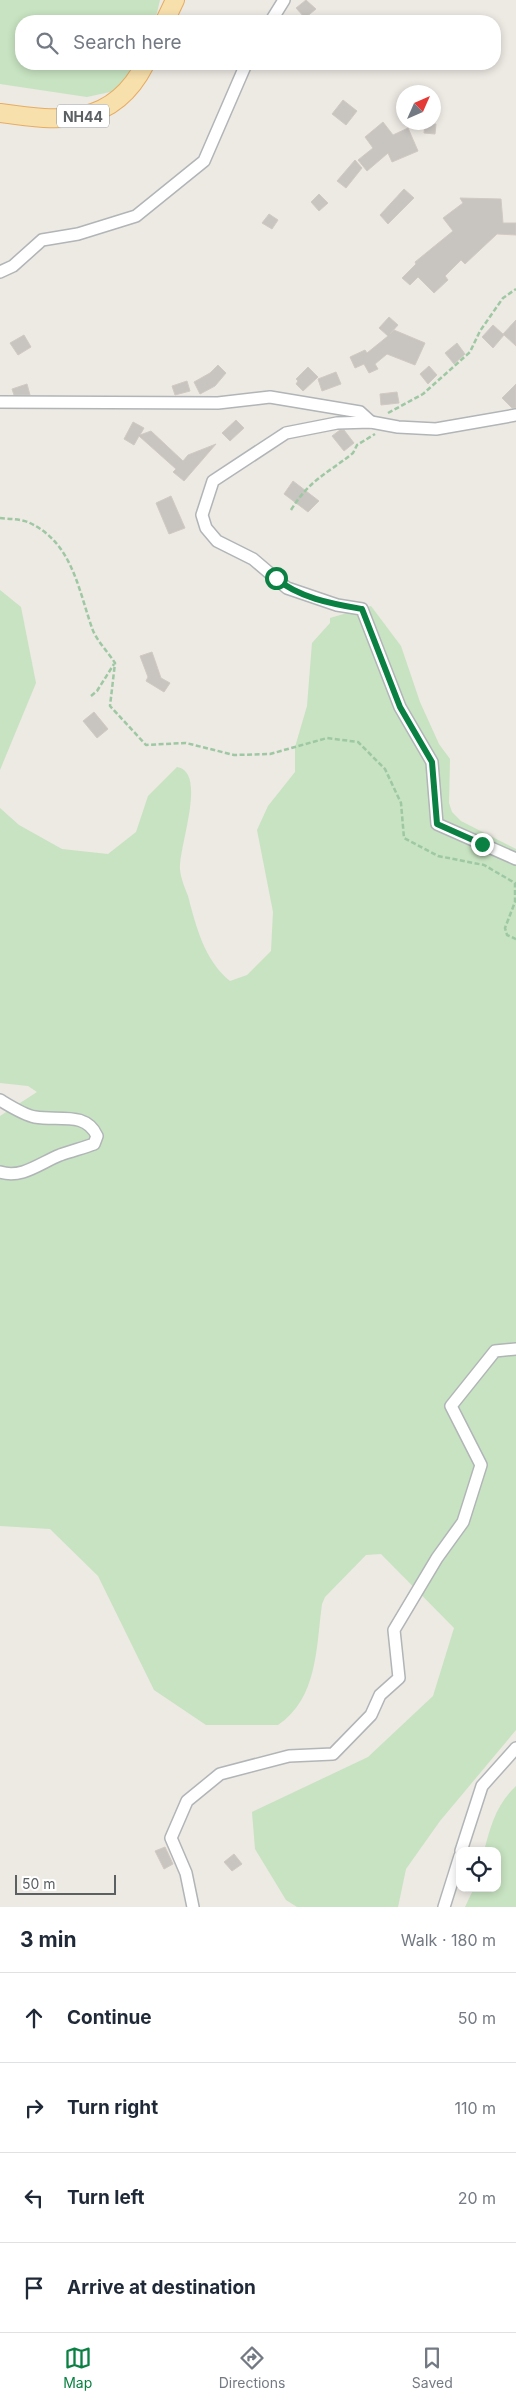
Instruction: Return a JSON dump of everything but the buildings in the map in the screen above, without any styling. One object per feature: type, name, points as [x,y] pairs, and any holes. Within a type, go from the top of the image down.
[{"type":"main road","points":[[168,15],[175,0]]},
{"type":"main road","name":"NH44","points":[[0,113],[44,119],[76,118],[99,111],[116,102],[133,85],[142,70]]},
{"type":"street","points":[[275,15],[284,0]]},
{"type":"street","points":[[0,272],[13,266],[42,240],[78,234],[136,216],[204,161],[243,70]]},
{"type":"street","points":[[0,402],[218,403],[270,397],[360,412],[371,422]]},
{"type":"street","points":[[516,415],[436,429],[398,427],[371,422],[329,425],[286,433],[214,481],[202,514],[206,528],[217,541],[253,559],[287,588],[337,605],[362,609],[400,707],[432,762],[437,824],[516,859]]},
{"type":"street","points":[[0,1100],[33,1117],[79,1119],[93,1127],[97,1136],[94,1144],[59,1155],[22,1173],[10,1175],[0,1172]]},
{"type":"street","points":[[193,1907],[186,1873],[170,1838],[187,1801],[220,1774],[289,1756],[333,1754],[371,1715],[380,1695],[400,1678],[394,1630],[437,1558],[463,1522],[481,1465],[451,1406],[495,1351],[516,1348]]},
{"type":"street","points":[[462,1847],[482,1786],[516,1748]]},
{"type":"street","points":[[444,1907],[456,1869]]},
{"type":"path","points":[[371,422],[423,394],[470,352],[480,331],[503,298],[516,288]]},
{"type":"path","points":[[291,510],[311,484],[353,453],[357,445],[375,434],[398,427]]},
{"type":"path","points":[[0,518],[29,522],[55,539],[72,569],[84,600],[92,630],[115,663],[110,706],[146,745],[186,743],[234,755],[270,754],[327,738],[358,742],[385,769],[400,803],[404,838],[438,856],[484,865],[515,883],[515,902],[505,928],[507,935],[516,939]]},
{"type":"path","points":[[91,696],[97,691],[115,663]]},
{"type":"green space","points":[[0,0],[160,0],[156,15],[15,15],[15,70],[138,70],[119,90],[87,97],[0,84]]},
{"type":"green space","points":[[0,590],[21,607],[36,683],[0,770]]},
{"type":"green space","points":[[371,606],[401,646],[420,702],[439,744],[450,759],[449,803],[452,812],[461,821],[516,849],[516,1730],[440,1821],[406,1869],[398,1907],[297,1907],[286,1900],[255,1849],[252,1812],[368,1757],[433,1696],[454,1628],[381,1554],[366,1555],[325,1597],[322,1604],[313,1670],[301,1701],[291,1714],[278,1725],[206,1725],[154,1690],[98,1576],[50,1529],[0,1526],[0,1116],[37,1092],[28,1086],[0,1083],[0,808],[19,825],[62,849],[108,854],[136,832],[148,796],[177,767],[186,772],[190,782],[191,796],[181,859],[180,870],[182,880],[207,953],[221,973],[230,981],[247,975],[271,951],[273,912],[257,830],[268,806],[295,772],[295,747],[307,706],[312,643],[330,623],[330,618]]},
{"type":"green space","points":[[516,1786],[516,1907],[465,1907],[472,1892],[501,1892],[501,1847],[485,1847],[499,1808]]},
{"type":"route","points":[[276,578],[287,588],[337,605],[362,609],[400,707],[432,762],[437,824],[466,839],[482,844]]}]
